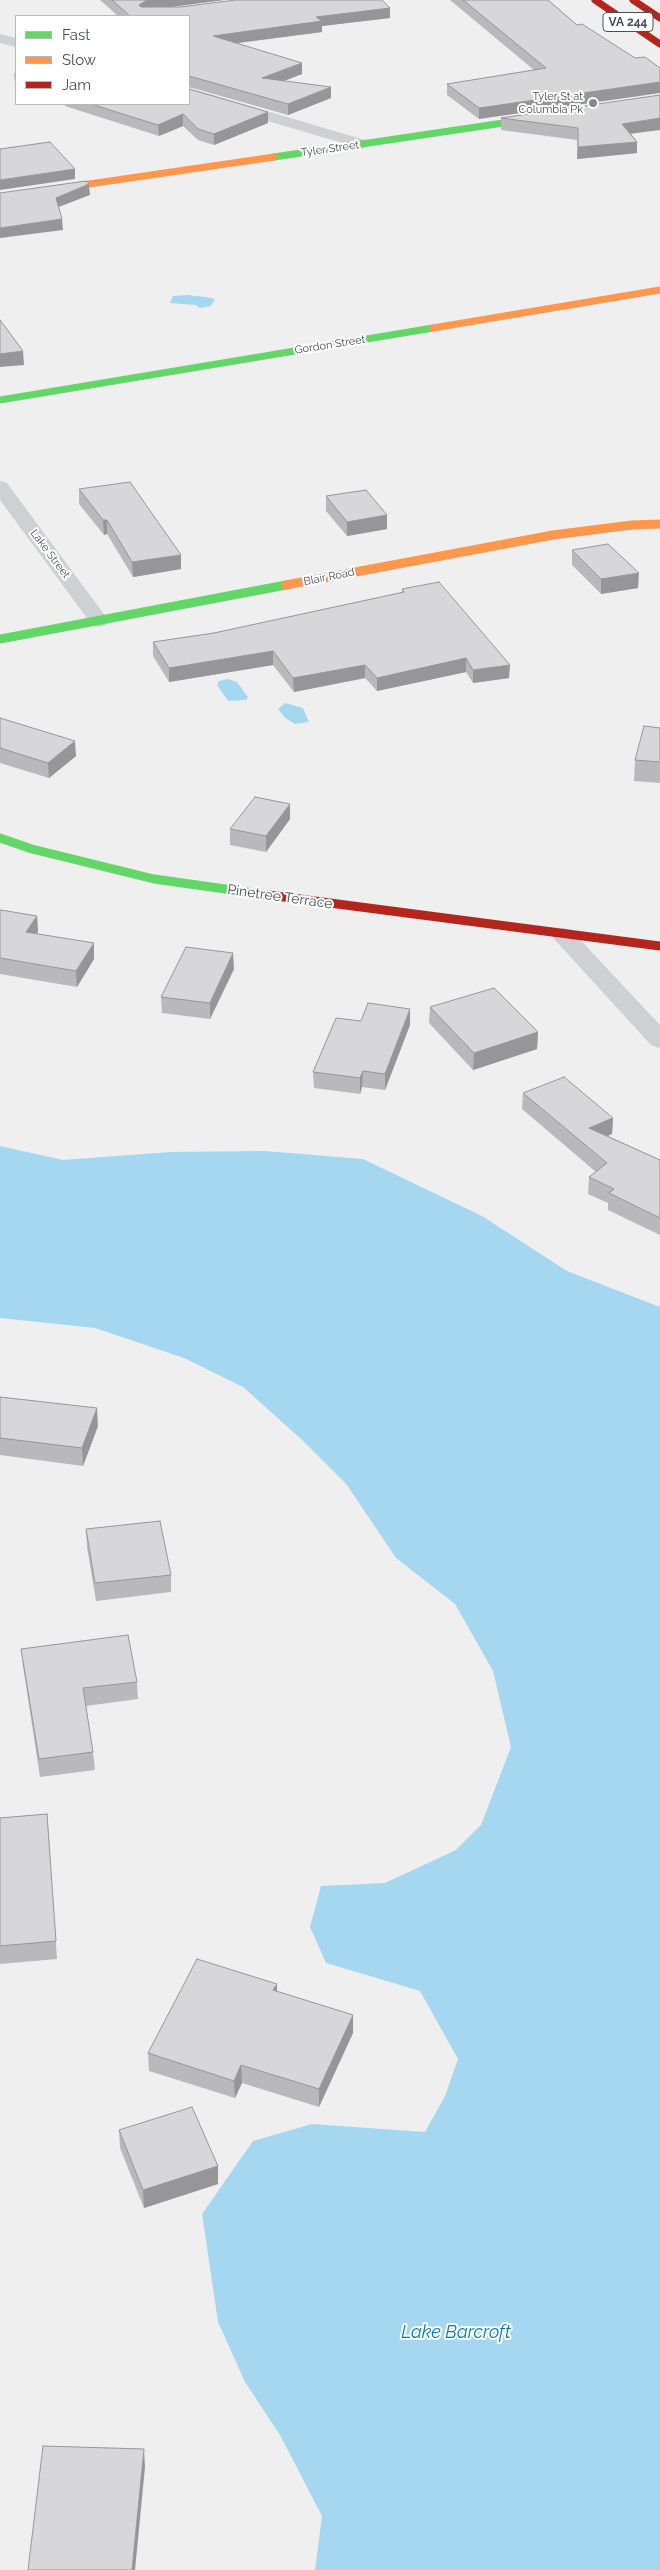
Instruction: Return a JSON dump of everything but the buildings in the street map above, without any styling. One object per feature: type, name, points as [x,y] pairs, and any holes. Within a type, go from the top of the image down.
[{"type":"street","name":"VA 244","points":[[595,0],[660,44]]},
{"type":"street","name":"VA 244","points":[[633,0],[660,18]]},
{"type":"street","points":[[0,37],[15,34]]},
{"type":"street","points":[[0,37],[15,42]]},
{"type":"street","points":[[190,93],[362,144]]},
{"type":"street","name":"Tyler Street","points":[[0,197],[544,117]]},
{"type":"street","name":"Gordon Street","points":[[0,400],[660,290]]},
{"type":"street","name":"Lake Street","points":[[0,487],[100,621]]},
{"type":"street","name":"Blair Road","points":[[0,639],[553,535],[632,525],[660,524]]},
{"type":"street","name":"Pinetree Terrace","points":[[0,838],[41,851],[154,879],[563,935],[660,946]]},
{"type":"street","points":[[563,935],[660,1040]]},
{"type":"water","points":[[187,295],[215,299],[211,306],[200,308],[195,305],[170,303],[173,296]]},
{"type":"water","points":[[228,679],[237,682],[248,697],[246,700],[228,701],[217,685],[219,681]]},
{"type":"water","points":[[285,703],[303,708],[309,722],[295,724],[285,718],[278,709]]},
{"type":"water","name":"Lake Barcroft","points":[[0,1146],[63,1160],[171,1152],[265,1151],[363,1159],[482,1216],[567,1271],[660,1307],[660,2570],[315,2570],[322,2516],[280,2435],[245,2382],[218,2322],[202,2214],[253,2141],[312,2124],[425,2132],[445,2096],[458,2059],[420,1991],[326,1963],[310,1927],[321,1886],[385,1883],[456,1850],[481,1825],[511,1747],[493,1671],[455,1604],[396,1558],[347,1485],[300,1438],[243,1387],[184,1358],[95,1328],[0,1318]]},
{"type":"traffic: fast","points":[[274,157],[537,118]]},
{"type":"traffic: fast","points":[[0,400],[433,328]]},
{"type":"traffic: fast","points":[[0,639],[286,585]]},
{"type":"traffic: fast","points":[[0,838],[32,849],[154,879],[261,894]]},
{"type":"traffic: slow","points":[[0,197],[274,157]]},
{"type":"traffic: slow","points":[[433,328],[660,290]]},
{"type":"traffic: slow","points":[[286,585],[553,535],[632,525],[660,524]]},
{"type":"traffic: jam","points":[[595,0],[660,44]]},
{"type":"traffic: jam","points":[[633,0],[660,18]]},
{"type":"traffic: jam","points":[[261,894],[660,946]]},
{"type":"place","name":"Tyler St at Columbia Pk","points":[[593,103]]}]
